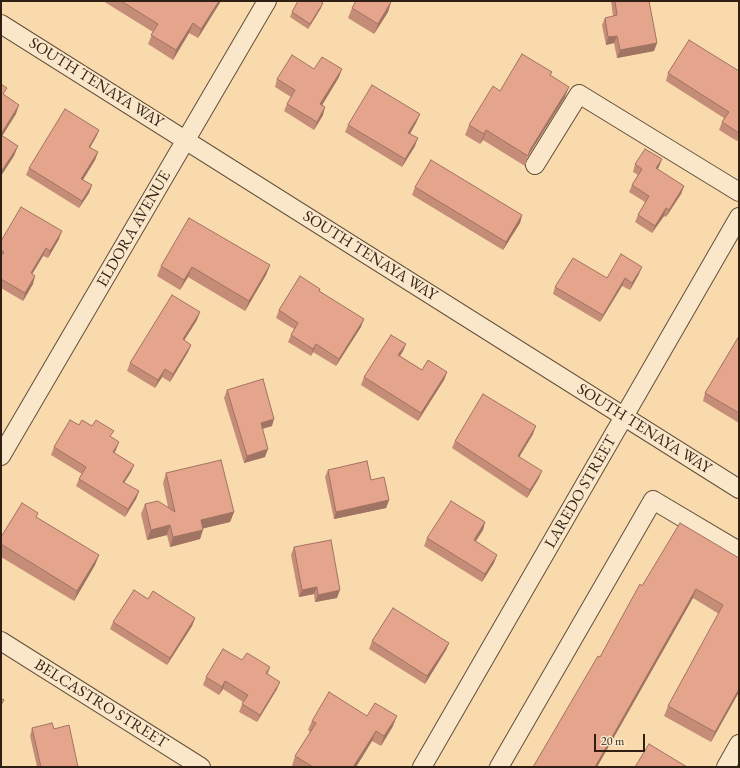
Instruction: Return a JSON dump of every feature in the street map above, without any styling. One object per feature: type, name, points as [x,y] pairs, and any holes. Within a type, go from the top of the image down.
[{"type":"street","name":"ELDORA AVENUE","points":[[1,456],[267,1]]},
{"type":"street","name":"SOUTH TENAYA WAY","points":[[1,24],[739,489]]},
{"type":"street","points":[[535,165],[579,94],[739,192]]},
{"type":"street","name":"LAREDO STREET","points":[[422,767],[739,218]]},
{"type":"street","points":[[499,767],[653,500],[739,551]]},
{"type":"street","name":"BELCASTRO STREET","points":[[1,641],[201,767]]},
{"type":"street","points":[[726,767],[739,744]]},
{"type":"building","points":[[121,1],[219,1],[201,29],[193,23],[176,50],[151,35],[158,24]]},
{"type":"building","points":[[298,1],[320,1],[323,3],[310,24],[292,12]]},
{"type":"building","points":[[356,1],[391,2],[378,24],[352,8]]},
{"type":"building","points":[[615,1],[649,1],[657,43],[620,50],[617,36],[608,37],[605,18],[617,15]]},
{"type":"building","points":[[689,40],[739,71],[739,133],[722,122],[729,112],[668,73]]},
{"type":"building","points":[[522,54],[552,72],[550,75],[569,87],[530,150],[528,156],[486,130],[484,134],[469,125],[493,86],[500,91]]},
{"type":"building","points":[[292,55],[314,69],[322,57],[342,69],[320,104],[325,107],[317,122],[287,104],[295,90],[277,79]]},
{"type":"building","points":[[1,84],[7,88],[3,94],[19,105],[1,134]]},
{"type":"building","points":[[372,85],[420,114],[408,133],[418,138],[405,159],[348,125]]},
{"type":"building","points":[[65,109],[99,130],[89,147],[98,152],[81,179],[92,185],[82,201],[29,168]]},
{"type":"building","points":[[1,135],[18,146],[1,172]]},
{"type":"building","points":[[645,149],[662,159],[656,168],[684,186],[669,210],[666,208],[655,226],[638,215],[649,196],[632,185],[642,169],[635,164]]},
{"type":"building","points":[[431,160],[522,215],[506,242],[415,187]]},
{"type":"building","points":[[21,207],[62,231],[50,251],[46,248],[31,273],[35,276],[25,293],[1,279],[1,256],[4,252],[1,250],[1,241]]},
{"type":"building","points":[[189,218],[270,265],[249,301],[192,267],[184,280],[161,266]]},
{"type":"building","points":[[621,254],[642,267],[632,283],[625,278],[603,315],[555,287],[573,258],[607,278]]},
{"type":"building","points":[[300,276],[320,289],[319,291],[364,319],[339,359],[316,344],[313,349],[291,335],[298,323],[279,310]]},
{"type":"building","points":[[172,295],[200,312],[183,339],[191,345],[173,374],[165,369],[158,380],[130,363]]},
{"type":"building","points":[[391,335],[406,344],[398,355],[422,370],[428,360],[447,372],[421,413],[364,377]]},
{"type":"building","points":[[739,336],[739,413],[705,393]]},
{"type":"building","points":[[263,379],[274,419],[261,423],[268,449],[247,456],[227,390]]},
{"type":"building","points":[[483,394],[536,426],[518,456],[542,471],[530,490],[455,441]]},
{"type":"building","points":[[70,420],[79,425],[82,420],[92,426],[96,420],[114,431],[110,436],[119,442],[113,452],[134,465],[123,482],[139,491],[128,509],[79,479],[86,467],[54,447]]},
{"type":"building","points":[[221,460],[234,512],[201,520],[203,530],[173,537],[170,525],[151,530],[145,504],[158,501],[175,512],[166,473]]},
{"type":"building","points":[[367,461],[371,480],[384,477],[389,500],[336,512],[328,470]]},
{"type":"building","points":[[451,501],[485,522],[474,540],[497,555],[485,574],[427,538]]},
{"type":"building","points":[[22,503],[38,513],[36,517],[99,555],[77,591],[1,544],[1,537]]},
{"type":"building","points":[[680,523],[739,558],[739,689],[715,732],[668,706],[723,605],[696,589],[595,767],[533,767],[598,656],[600,657],[640,584],[642,586]]},
{"type":"building","points":[[331,540],[340,590],[318,595],[317,587],[302,590],[294,547]]},
{"type":"building","points":[[134,590],[148,599],[153,591],[195,618],[170,658],[113,622]]},
{"type":"building","points":[[393,608],[449,643],[427,676],[372,641]]},
{"type":"building","points":[[223,649],[242,660],[247,653],[270,667],[266,673],[280,682],[260,715],[242,704],[248,695],[225,681],[222,687],[206,677]]},
{"type":"building","points":[[329,692],[367,716],[375,703],[397,716],[384,736],[376,731],[353,767],[313,767],[295,756],[316,723],[312,721]]},
{"type":"building","points":[[1,698],[4,700],[1,705]]},
{"type":"building","points":[[52,723],[54,729],[69,725],[78,767],[41,767],[32,728]]},
{"type":"building","points":[[649,744],[687,767],[635,767]]}]
